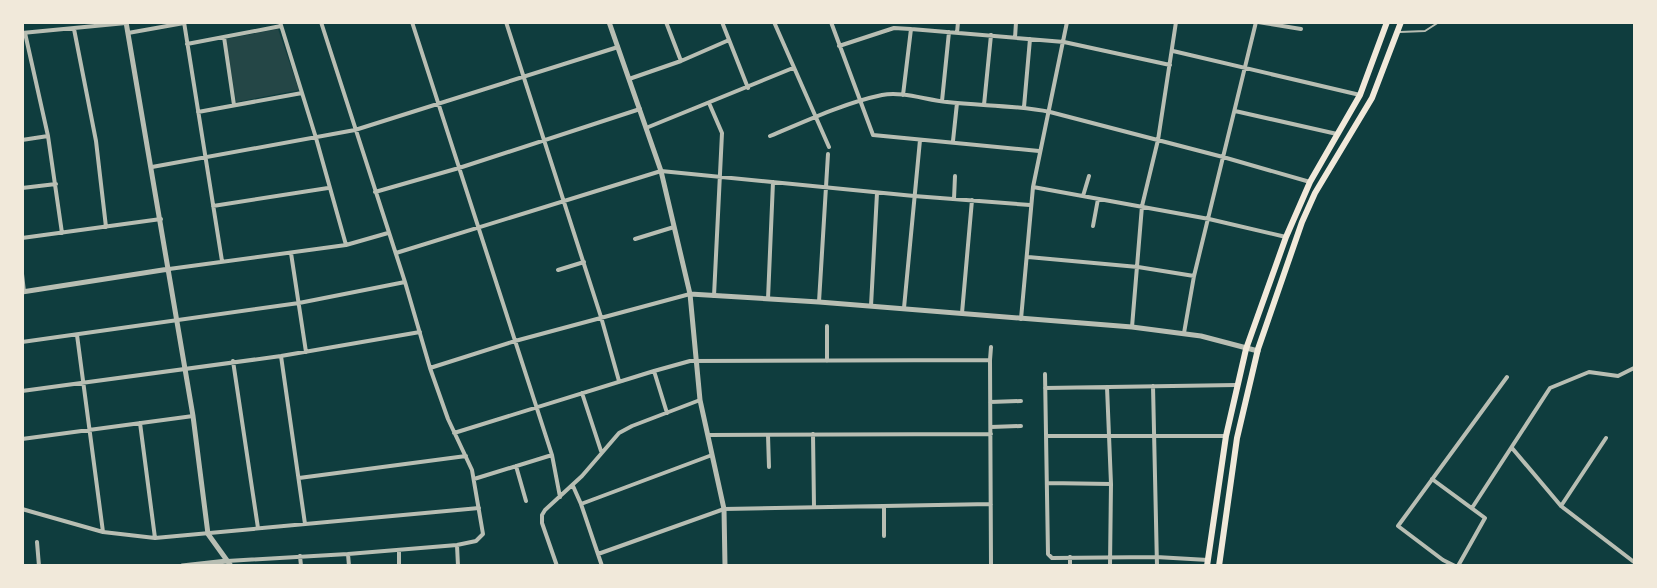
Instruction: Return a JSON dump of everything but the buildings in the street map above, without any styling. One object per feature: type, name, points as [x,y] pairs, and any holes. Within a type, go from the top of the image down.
[{"type":"main road","points":[[1208,563],[1226,436],[1236,385],[1246,348],[1286,237],[1310,182],[1360,95],[1387,22]]},
{"type":"main road","points":[[1219,566],[1237,438],[1258,352],[1297,236],[1314,193],[1372,98],[1401,22]]},
{"type":"street","points":[[62,233],[48,136],[24,33],[126,22],[193,416],[208,534],[229,563]]},
{"type":"street","points":[[182,566],[457,545],[481,538],[483,530],[474,479],[466,456],[454,433],[430,368],[396,253],[321,22]]},
{"type":"street","points":[[412,22],[552,455],[560,497]]},
{"type":"street","points":[[506,22],[542,140],[564,200],[602,317],[618,381]]},
{"type":"street","points":[[609,22],[661,171],[690,294],[700,400],[724,509],[725,566]]},
{"type":"street","points":[[666,22],[681,62]]},
{"type":"street","points":[[722,22],[748,88]]},
{"type":"street","points":[[831,22],[872,133],[876,136],[953,141],[1039,151]]},
{"type":"street","points":[[957,33],[958,22]]},
{"type":"street","points":[[1015,38],[1016,22]]},
{"type":"street","points":[[1021,319],[1028,257],[1030,205],[1039,151],[1050,112],[1067,22]]},
{"type":"street","points":[[1132,328],[1142,206],[1158,140],[1176,22]]},
{"type":"street","points":[[1184,333],[1194,276],[1257,22],[1301,29]]},
{"type":"street","points":[[128,33],[184,23],[222,261]]},
{"type":"street","points":[[775,23],[829,147]]},
{"type":"street","points":[[187,44],[280,24],[316,138],[328,188],[346,246]]},
{"type":"street","points":[[839,46],[894,28],[911,29],[1064,42],[1170,66]]},
{"type":"street","points":[[74,29],[96,142],[106,227]]},
{"type":"street","points":[[904,95],[911,29]]},
{"type":"street","points":[[942,101],[949,32]]},
{"type":"street","points":[[984,105],[991,36]]},
{"type":"street","points":[[224,37],[234,105]]},
{"type":"street","points":[[629,80],[681,62],[729,40]]},
{"type":"street","points":[[1024,107],[1030,40]]},
{"type":"street","points":[[152,167],[355,130],[618,47]]},
{"type":"street","points":[[1173,51],[1360,95]]},
{"type":"street","points":[[646,128],[709,104],[793,68]]},
{"type":"street","points":[[198,112],[302,93]]},
{"type":"street","points":[[770,136],[816,117],[883,95],[904,95],[957,103],[1024,107],[1050,112],[1224,156],[1310,182]]},
{"type":"street","points":[[953,141],[957,103]]},
{"type":"street","points":[[709,104],[722,133],[714,296]]},
{"type":"street","points":[[375,192],[460,168],[640,109]]},
{"type":"street","points":[[1235,111],[1337,134]]},
{"type":"street","points":[[22,140],[48,136]]},
{"type":"street","points":[[904,308],[920,140]]},
{"type":"street","points":[[819,302],[824,186],[828,154]]},
{"type":"street","points":[[396,253],[661,171],[824,186],[877,193],[1030,205]]},
{"type":"street","points":[[954,199],[956,176]]},
{"type":"street","points":[[1084,196],[1089,176]]},
{"type":"street","points":[[768,300],[773,182]]},
{"type":"street","points":[[22,188],[56,184]]},
{"type":"street","points":[[1033,187],[1209,219],[1286,237]]},
{"type":"street","points":[[213,206],[328,188]]},
{"type":"street","points":[[871,306],[877,193]]},
{"type":"street","points":[[1094,226],[1098,198]]},
{"type":"street","points":[[962,313],[972,200]]},
{"type":"street","points":[[22,238],[161,219]]},
{"type":"street","points":[[636,239],[674,227]]},
{"type":"street","points":[[22,274],[23,292],[222,261],[346,246],[388,233]]},
{"type":"street","points":[[291,252],[306,352]]},
{"type":"street","points":[[1028,257],[1138,267],[1194,276]]},
{"type":"street","points":[[558,270],[584,262]]},
{"type":"street","points":[[22,342],[299,303],[405,282]]},
{"type":"street","points":[[430,368],[515,341],[690,294],[904,308],[1184,333],[1220,340],[1258,352]]},
{"type":"street","points":[[827,326],[827,361]]},
{"type":"street","points":[[22,391],[281,356],[420,332]]},
{"type":"street","points":[[77,335],[103,532]]},
{"type":"street","points":[[991,347],[991,566]]},
{"type":"street","points":[[281,356],[305,524]]},
{"type":"street","points":[[454,433],[582,394],[618,381],[697,361],[990,360]]},
{"type":"street","points":[[233,361],[258,528]]},
{"type":"street","points":[[1472,508],[1550,388],[1589,372],[1618,376],[1634,368]]},
{"type":"street","points":[[654,371],[667,413]]},
{"type":"street","points":[[1045,374],[1047,552],[1052,558],[1156,557],[1208,563]]},
{"type":"street","points":[[1432,479],[1486,518],[1457,566],[1443,560],[1398,526],[1432,479],[1507,377]]},
{"type":"street","points":[[1045,388],[1236,385]]},
{"type":"street","points":[[1153,386],[1156,435],[1157,566]]},
{"type":"street","points":[[1107,387],[1111,484],[1110,566]]},
{"type":"street","points":[[582,394],[601,451]]},
{"type":"street","points":[[557,566],[543,529],[542,516],[573,486],[601,451],[625,429],[700,400]]},
{"type":"street","points":[[990,402],[1021,401]]},
{"type":"street","points":[[22,439],[193,416]]},
{"type":"street","points":[[140,422],[155,538]]},
{"type":"street","points":[[990,427],[1022,426]]},
{"type":"street","points":[[813,434],[814,507]]},
{"type":"street","points":[[709,436],[991,434]]},
{"type":"street","points":[[768,435],[768,467]]},
{"type":"street","points":[[1046,436],[1226,436]]},
{"type":"street","points":[[1561,506],[1606,438]]},
{"type":"street","points":[[1512,448],[1561,506],[1634,562]]},
{"type":"street","points":[[474,479],[552,455]]},
{"type":"street","points":[[582,504],[712,455]]},
{"type":"street","points":[[299,478],[466,456]]},
{"type":"street","points":[[516,466],[526,501]]},
{"type":"street","points":[[1047,482],[1111,484]]},
{"type":"street","points":[[573,486],[582,504],[602,566]]},
{"type":"street","points":[[598,554],[724,509],[991,504]]},
{"type":"street","points":[[884,506],[884,536]]},
{"type":"street","points":[[22,509],[103,532],[155,538],[479,508]]},
{"type":"street","points":[[37,542],[39,566]]},
{"type":"street","points":[[457,545],[458,566]]},
{"type":"street","points":[[399,550],[399,566]]},
{"type":"street","points":[[348,554],[349,566]]},
{"type":"street","points":[[300,556],[301,566]]},
{"type":"street","points":[[1070,557],[1070,566]]},
{"type":"lane","points":[[1398,32],[1425,31],[1439,22]]},
{"type":"shaded area","points":[[278,29],[299,90],[236,102],[226,39]]}]
